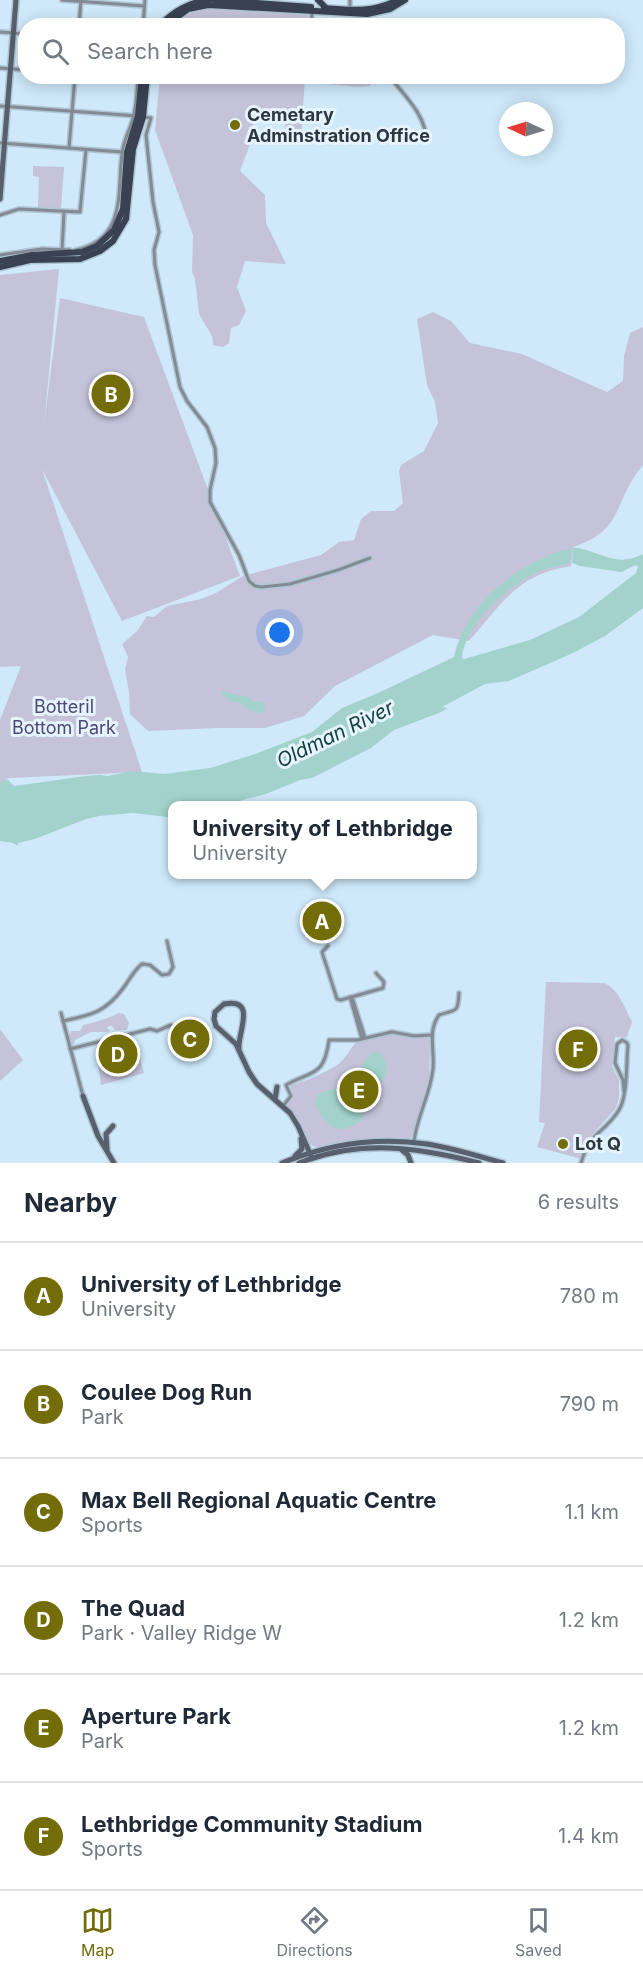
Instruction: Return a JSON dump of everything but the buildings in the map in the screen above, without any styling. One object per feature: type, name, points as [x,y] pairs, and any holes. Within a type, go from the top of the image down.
[{"type":"main road","points":[[168,18],[183,7],[210,0]]},
{"type":"main road","points":[[215,0],[368,10],[386,6],[397,0]]},
{"type":"main road","points":[[296,6],[306,0]]},
{"type":"main road","points":[[318,0],[327,8]]},
{"type":"main road","points":[[176,18],[188,9],[208,5],[312,6],[373,14],[390,9],[405,0]]},
{"type":"main road","points":[[0,261],[42,254],[78,254],[98,246],[109,237],[118,224],[123,208],[128,146],[138,116],[139,84]]},
{"type":"main road","points":[[0,267],[30,260],[80,259],[93,255],[112,241],[126,219],[133,149],[145,84]]},
{"type":"street","points":[[0,199],[2,143],[8,106],[16,0]]},
{"type":"street","points":[[63,0],[144,6]]},
{"type":"street","points":[[143,18],[145,0]]},
{"type":"street","points":[[350,0],[350,5]]},
{"type":"street","points":[[80,18],[81,1]]},
{"type":"street","points":[[0,32],[18,33]]},
{"type":"street","points":[[0,68],[18,69]]},
{"type":"street","points":[[69,148],[75,84]]},
{"type":"street","points":[[395,84],[421,118],[427,134],[426,141]]},
{"type":"street","points":[[0,106],[151,118],[146,135],[153,202],[159,232],[154,260],[177,374],[187,401],[205,424],[212,439],[216,463],[209,498],[239,555],[249,581],[255,586],[262,587],[290,584],[370,558]]},
{"type":"street","points":[[0,255],[42,249],[76,250],[87,247],[98,240],[111,226],[117,212],[122,152],[138,116]]},
{"type":"street","points":[[2,143],[122,152]]},
{"type":"street","points":[[0,215],[19,209],[77,214],[82,211],[86,150]]},
{"type":"street","points":[[62,250],[64,213]]},
{"type":"street","points":[[63,1021],[103,1010],[115,999],[142,964],[150,965],[162,975],[171,972],[173,967],[167,941]]},
{"type":"street","points":[[328,946],[322,952],[336,998],[341,1000],[383,988],[384,982],[376,973]]},
{"type":"street","points":[[412,1163],[416,1126],[432,1077],[432,1028],[438,1017],[457,1009],[459,993]]},
{"type":"street","points":[[351,997],[364,1039]]},
{"type":"street","points":[[239,1049],[238,1038],[245,1018],[241,1008],[233,1003],[224,1004],[217,1009],[214,1019],[216,1026],[234,1041],[253,1078],[283,1106],[295,1123],[309,1156]]},
{"type":"street","points":[[62,1013],[70,1049],[92,1122],[114,1163]]},
{"type":"street","points":[[70,1049],[150,1029],[157,1031],[171,1025]]},
{"type":"street","points":[[224,1033],[234,1033],[243,1025]]},
{"type":"street","points":[[283,1106],[291,1096],[286,1085],[318,1071],[326,1056],[329,1040],[350,1041],[392,1032],[414,1036],[432,1035]]},
{"type":"street","points":[[581,1163],[589,1142],[619,1109],[624,1091],[628,1045],[622,1040],[617,1044],[615,1061],[623,1080],[624,1091]]},
{"type":"street","points":[[269,1095],[277,1087],[275,1099]]},
{"type":"street","points":[[92,1122],[100,1130],[110,1128],[106,1137],[108,1154]]},
{"type":"street","points":[[302,1138],[310,1145],[325,1149]]},
{"type":"street","points":[[292,1161],[302,1149],[302,1138]]},
{"type":"street","points":[[282,1163],[325,1149],[374,1142],[445,1148],[502,1163]]},
{"type":"street","points":[[373,1148],[414,1146]]},
{"type":"street","points":[[299,1163],[309,1156],[341,1151],[414,1146],[478,1163]]},
{"type":"street","points":[[395,1148],[406,1152],[412,1163]]},
{"type":"green space","points":[[209,8],[308,15],[308,18],[181,18],[187,14]]},
{"type":"green space","points":[[159,84],[305,84],[301,139],[286,137],[285,117],[259,114],[250,130],[249,147],[240,171],[265,195],[266,223],[286,264],[245,261],[237,287],[246,311],[239,325],[231,328],[229,343],[223,347],[213,345],[212,336],[199,314],[195,279],[192,272],[193,235],[155,130]]},
{"type":"green space","points":[[328,84],[370,84],[371,86]]},
{"type":"green space","points":[[33,166],[64,167],[61,209],[38,207],[39,177],[33,176]]},
{"type":"green space","name":"Botteril Bottom Park","points":[[59,269],[44,425],[60,298],[144,317],[240,576],[122,621],[42,469],[142,772],[9,778],[0,784],[0,720],[21,666],[0,667],[0,275]]},
{"type":"green space","points":[[433,312],[451,321],[470,343],[522,354],[607,392],[623,381],[624,356],[630,333],[643,327],[643,465],[633,478],[610,523],[590,540],[573,547],[571,566],[537,576],[512,593],[469,641],[433,635],[335,686],[304,716],[265,728],[148,731],[130,714],[125,669],[128,657],[122,644],[137,631],[147,616],[154,617],[167,606],[201,599],[216,593],[243,576],[321,555],[339,542],[354,540],[361,519],[371,511],[394,511],[403,503],[399,471],[401,465],[424,451],[438,423],[435,402],[427,385],[417,319]]},
{"type":"green space","points":[[546,982],[604,983],[618,995],[632,1022],[627,1037],[615,1037],[612,1066],[619,1080],[619,1098],[616,1108],[591,1136],[593,1137],[582,1159],[537,1147],[545,1123],[539,1122]]},
{"type":"green space","points":[[119,1013],[124,1014],[129,1023],[127,1030],[115,1030],[109,1026],[107,1028],[110,1031],[108,1032],[91,1032],[75,1040],[71,1045],[69,1039],[71,1031],[80,1031],[83,1025]]},
{"type":"green space","points":[[0,1029],[23,1060],[0,1081]]},
{"type":"green space","points":[[389,1033],[427,1037],[430,1041],[429,1078],[411,1138],[313,1146],[287,1108],[294,1096],[290,1085],[316,1076],[337,1065],[356,1042]]},
{"type":"green space","points":[[133,1034],[144,1073],[101,1085],[96,1046]]},
{"type":"water","name":"Oldman River","points":[[572,548],[570,563],[542,570],[526,578],[490,607],[471,632],[462,658],[530,640],[579,617],[636,573],[638,567],[636,565],[621,572],[572,563],[573,548],[623,560],[643,554],[643,608],[605,636],[573,653],[509,681],[485,684],[442,707],[448,708],[439,713],[394,730],[371,748],[312,778],[239,801],[168,801],[168,817],[133,813],[99,816],[18,843],[18,846],[0,841],[0,783],[4,780],[8,780],[14,786],[86,776],[108,776],[132,771],[164,774],[210,768],[312,732],[342,708],[454,657],[460,637],[483,602],[515,574],[552,554]]},
{"type":"water","points":[[222,691],[247,696],[252,701],[261,702],[265,705],[265,711],[261,713],[251,711],[222,695]]},
{"type":"water","points":[[374,1052],[381,1053],[387,1070],[382,1080],[358,1095],[357,1103],[364,1113],[362,1120],[346,1128],[334,1128],[324,1119],[315,1104],[317,1095],[340,1087],[353,1079]]},
{"type":"place","name":"Cemetary Adminstration Office","points":[[235,125]]},
{"type":"place","name":"Coulee Dog Run","points":[[111,394]]},
{"type":"place","name":"University of Lethbridge","points":[[322,921]]},
{"type":"place","name":"Max Bell Regional Aquatic Centre","points":[[190,1039]]},
{"type":"place","name":"Lethbridge Community Stadium","points":[[578,1049]]},
{"type":"place","name":"The Quad","points":[[118,1054]]},
{"type":"place","name":"Aperture Park","points":[[359,1090]]},
{"type":"place","name":"Lot Q","points":[[563,1144]]}]
